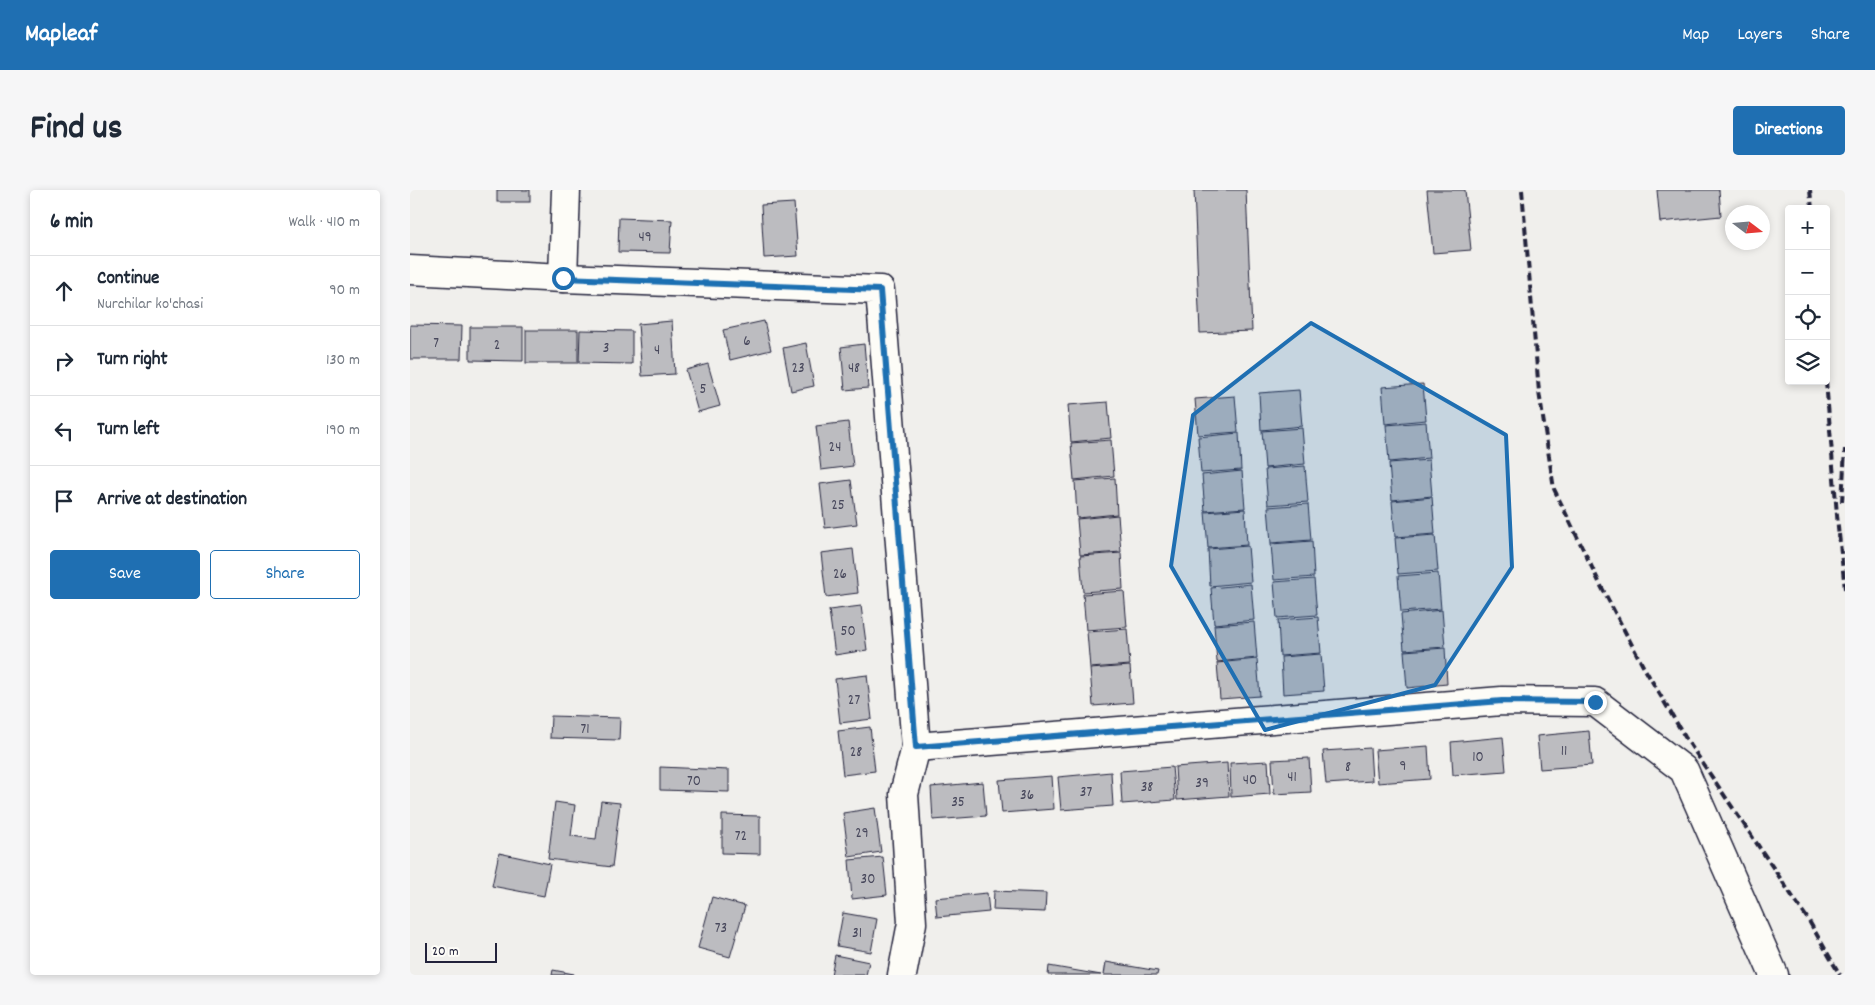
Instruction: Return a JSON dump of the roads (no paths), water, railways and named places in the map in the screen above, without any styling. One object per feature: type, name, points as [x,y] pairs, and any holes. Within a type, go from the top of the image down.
[{"type":"street","points":[[563,278],[566,190]]},
{"type":"street","points":[[410,270],[880,290],[916,747],[904,794],[912,923],[902,975]]},
{"type":"street","points":[[916,747],[1502,701],[1595,702],[1684,770],[1774,975]]},
{"type":"railway","points":[[1522,190],[1539,392],[1554,489],[1601,586],[1643,666],[1685,737],[1809,921],[1840,975]]},
{"type":"railway","points":[[1810,190],[1812,205]]},
{"type":"railway","points":[[1826,385],[1839,539]]},
{"type":"railway","points":[[1842,502],[1845,449]]},
{"type":"railway","points":[[1839,534],[1845,589]]}]
